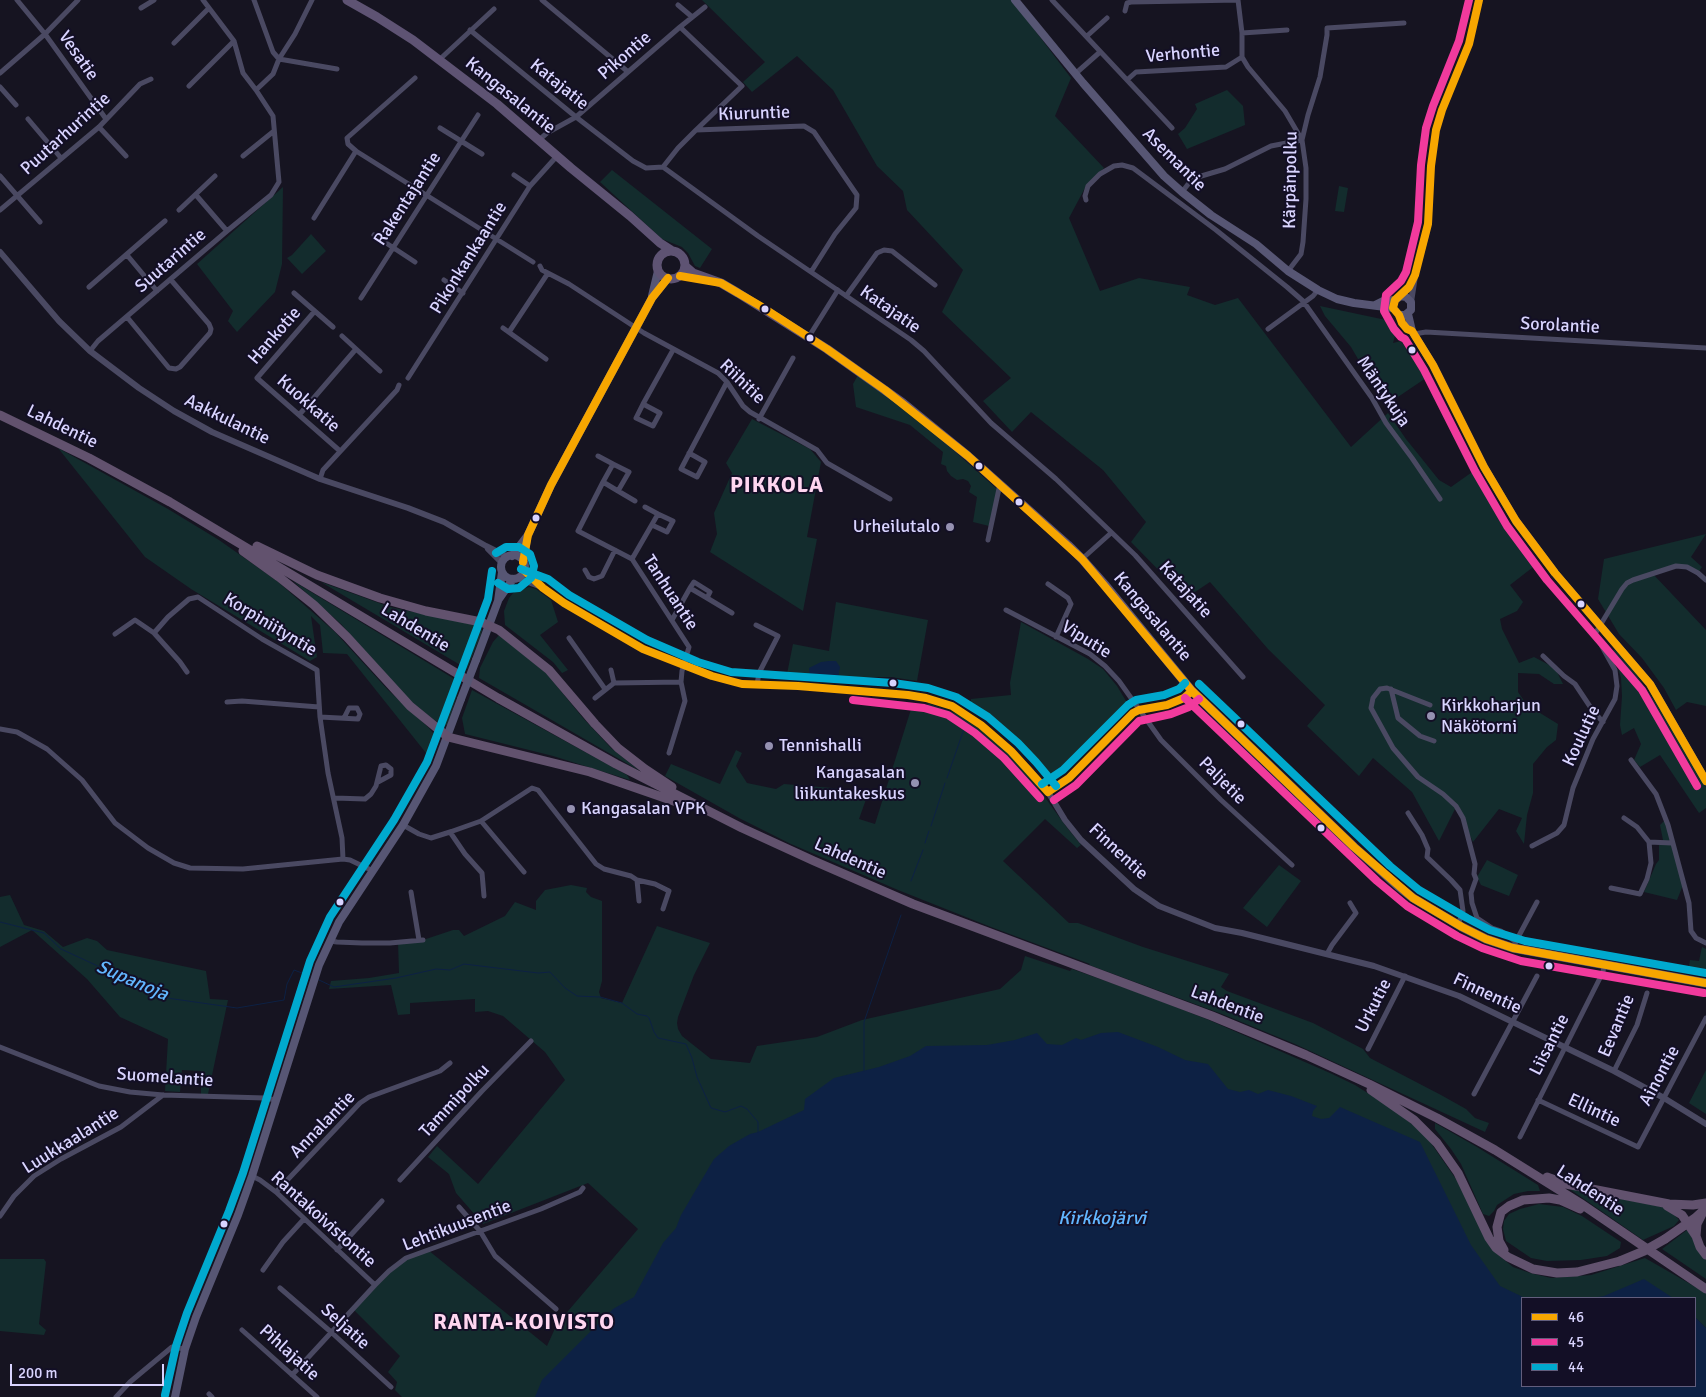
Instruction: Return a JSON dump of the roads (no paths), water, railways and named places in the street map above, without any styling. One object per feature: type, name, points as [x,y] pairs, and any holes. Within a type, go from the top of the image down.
[{"type":"highway","name":"Lahdentie","points":[[0,415],[81,454],[170,502],[521,712],[616,764],[814,861],[914,904],[1212,1016],[1313,1058],[1437,1118],[1495,1150],[1580,1203],[1706,1289]]},
{"type":"highway","points":[[170,502],[337,583],[402,605],[481,622],[499,630],[549,670],[600,730],[631,759],[659,779],[729,821]]},
{"type":"highway","points":[[170,502],[297,590],[347,637],[410,706],[448,736],[606,777],[729,821]]},
{"type":"highway","points":[[1313,1058],[1390,1103],[1426,1132],[1447,1156],[1458,1173],[1489,1238],[1502,1252],[1515,1261],[1533,1269],[1557,1273],[1577,1272],[1620,1261],[1644,1251],[1665,1239],[1688,1223],[1705,1207]]},
{"type":"highway","points":[[1495,1150],[1557,1182],[1679,1205],[1705,1207]]},
{"type":"highway","points":[[1515,1261],[1504,1250],[1499,1241],[1497,1223],[1505,1209],[1523,1200],[1539,1198],[1560,1200],[1574,1205],[1623,1232]]},
{"type":"highway","points":[[1658,1201],[1676,1211],[1688,1223],[1706,1255]]},
{"type":"highway","points":[[1696,1236],[1698,1224],[1705,1207]]},
{"type":"main road","name":"Kangasalantie","points":[[347,0],[396,28],[439,60],[496,104],[671,250]]},
{"type":"main road","name":"Asemantie","points":[[1015,0],[1075,74],[1158,169],[1211,216],[1256,244],[1288,272],[1337,299],[1354,304],[1375,305],[1383,301],[1396,302]]},
{"type":"main road","name":"Kangasalantie","points":[[644,229],[656,247],[659,256]]},
{"type":"main road","points":[[652,298],[659,256],[671,250],[682,255],[685,266],[680,276],[673,279],[668,278],[661,275],[658,271]]},
{"type":"main road","name":"Kangasalantie","points":[[685,266],[693,273],[721,284],[808,338],[903,403],[1000,484],[1082,559],[1192,691],[1383,873],[1414,898],[1458,925],[1486,938],[1604,965],[1706,983]]},
{"type":"main road","name":"Kangasalantie","points":[[680,276],[721,284]]},
{"type":"main road","points":[[175,1397],[185,1349],[196,1317],[238,1216],[312,985],[330,940],[339,922],[403,825],[436,766],[498,601],[502,563],[528,535],[551,485],[636,327],[652,298],[668,278]]},
{"type":"main road","points":[[1403,314],[1411,310],[1412,302],[1406,297],[1396,302],[1413,333],[1433,365],[1484,467],[1516,521],[1555,573],[1650,684],[1706,781]]},
{"type":"main road","points":[[498,601],[524,566],[528,535]]},
{"type":"main road","points":[[510,556],[519,557],[524,566]]},
{"type":"main road","points":[[502,572],[506,577],[515,578]]},
{"type":"street","name":"Vesatie","points":[[17,0],[45,34],[106,119]]},
{"type":"street","points":[[0,73],[45,34],[78,0]]},
{"type":"street","points":[[141,8],[154,0]]},
{"type":"street","points":[[204,0],[234,41],[244,74],[273,116],[274,131],[244,156]]},
{"type":"street","points":[[254,0],[273,52],[279,59],[337,69]]},
{"type":"street","points":[[256,90],[273,74],[279,59],[296,34],[312,0]]},
{"type":"street","points":[[542,0],[627,71]]},
{"type":"street","points":[[1052,0],[1172,128]]},
{"type":"street","points":[[1125,11],[1127,3],[1131,2],[1238,0],[1242,32],[1242,57],[1248,67],[1285,111],[1302,140],[1271,146],[1225,169],[1198,178],[1182,192]]},
{"type":"street","points":[[1412,302],[1415,275],[1428,224],[1431,166],[1436,130],[1468,44],[1479,0]]},
{"type":"street","points":[[678,5],[691,16]]},
{"type":"street","name":"Pikontie","points":[[539,140],[547,133],[576,117],[627,71],[705,6]]},
{"type":"street","points":[[174,43],[209,8]]},
{"type":"street","points":[[439,60],[494,9]]},
{"type":"street","points":[[1087,36],[1107,18]]},
{"type":"street","name":"Kärpänpolku","points":[[1288,272],[1301,254],[1303,242],[1306,168],[1302,140],[1320,77],[1328,36],[1327,28],[1404,22]]},
{"type":"street","points":[[680,27],[742,86],[696,130]]},
{"type":"street","name":"Katajatie","points":[[470,30],[633,161],[646,168],[663,167],[758,236],[906,336],[924,352],[991,423],[1056,479],[1112,533],[1160,583],[1243,677]]},
{"type":"street","points":[[1242,32],[1287,30]]},
{"type":"street","points":[[189,86],[234,41]]},
{"type":"street","points":[[1075,74],[1100,52]]},
{"type":"street","name":"Verhontie","points":[[1127,80],[1136,72],[1226,67],[1242,57]]},
{"type":"street","points":[[415,78],[348,138],[348,144],[356,151],[533,262]]},
{"type":"street","name":"Puutarhurintie","points":[[0,210],[99,127],[140,84],[151,79]]},
{"type":"street","points":[[0,87],[16,106]]},
{"type":"street","name":"Rakentajantie","points":[[361,298],[478,115]]},
{"type":"street","points":[[28,119],[61,158]]},
{"type":"street","name":"Kiuruntie","points":[[663,167],[696,130],[804,126],[814,132],[857,195],[856,208],[835,234],[811,272]]},
{"type":"street","points":[[99,127],[126,156]]},
{"type":"street","points":[[440,128],[482,154]]},
{"type":"street","name":"Suutarintie","points":[[90,351],[98,341],[271,195],[280,182],[274,131]]},
{"type":"street","points":[[314,218],[356,151]]},
{"type":"street","name":"Pikonkankaantie","points":[[408,378],[530,186],[557,156]]},
{"type":"street","name":"Mäntykuja","points":[[1086,200],[1085,196],[1088,186],[1100,174],[1114,166],[1125,165],[1133,168],[1216,230],[1304,302],[1440,499]]},
{"type":"street","points":[[514,175],[530,186]]},
{"type":"street","points":[[0,176],[40,222]]},
{"type":"street","points":[[179,210],[215,176]]},
{"type":"street","points":[[196,195],[227,231]]},
{"type":"street","points":[[89,286],[165,222]]},
{"type":"street","points":[[374,235],[415,262]]},
{"type":"street","points":[[846,296],[877,253],[884,250],[892,251],[935,284]]},
{"type":"street","name":"Aakkulantie","points":[[0,252],[59,321],[90,351],[139,388],[192,421],[244,447],[320,479],[444,522],[486,546],[510,556]]},
{"type":"street","points":[[127,255],[157,291]]},
{"type":"street","name":"Riihitie","points":[[540,266],[542,270],[568,284],[672,350],[718,373],[727,382],[743,406],[759,419],[817,450],[827,463],[890,499]]},
{"type":"street","points":[[509,332],[548,273]]},
{"type":"street","points":[[1396,302],[1406,291],[1415,275]]},
{"type":"street","points":[[127,317],[169,368],[176,369],[180,367],[210,333],[210,329],[209,324],[171,280]]},
{"type":"street","points":[[444,280],[463,293]]},
{"type":"street","points":[[808,338],[838,290]]},
{"type":"street","points":[[1268,328],[1318,290]]},
{"type":"street","name":"Hankotie","points":[[294,293],[333,327]]},
{"type":"street","name":"Hankotie","points":[[257,378],[314,312]]},
{"type":"street","points":[[502,328],[546,359]]},
{"type":"street","name":"Sorolantie","points":[[1413,333],[1426,332],[1706,348]]},
{"type":"street","points":[[342,336],[380,371]]},
{"type":"street","points":[[300,415],[356,349]]},
{"type":"street","points":[[643,404],[660,413],[652,426],[636,418],[643,404],[672,350]]},
{"type":"street","points":[[759,419],[793,358]]},
{"type":"street","name":"Kuokkatie","points":[[257,378],[340,451]]},
{"type":"street","points":[[689,453],[705,462],[697,477],[681,469],[689,453],[727,382]]},
{"type":"street","points":[[320,479],[323,470],[397,390],[399,385]]},
{"type":"street","points":[[598,456],[629,472],[618,491]]},
{"type":"street","name":"Tanhuantie","points":[[613,464],[578,531],[632,559],[689,647],[683,665]]},
{"type":"street","points":[[603,482],[635,501]]},
{"type":"street","points":[[988,540],[1000,484]]},
{"type":"street","points":[[645,506],[672,521],[666,532],[652,525]]},
{"type":"street","points":[[632,559],[658,514]]},
{"type":"street","points":[[1082,559],[1112,533]]},
{"type":"street","name":"Aakkulantie","points":[[486,546],[502,563]]},
{"type":"street","points":[[585,570],[594,579],[602,576],[615,550]]},
{"type":"street","name":"Finnentie","points":[[524,566],[543,588],[564,603],[643,649],[729,682],[892,693],[926,698],[952,706],[981,724],[1011,751],[1048,792],[1065,820],[1081,840],[1134,889],[1159,906],[1215,928],[1327,954],[1405,976],[1459,996],[1614,1071],[1664,1098],[1706,1124]]},
{"type":"street","points":[[1600,626],[1622,589],[1633,580],[1676,566],[1687,567],[1706,580]]},
{"type":"street","name":"Finnentie","points":[[515,578],[543,588]]},
{"type":"street","points":[[1048,584],[1068,598],[1071,604],[1056,637]]},
{"type":"street","points":[[672,620],[690,588],[732,613]]},
{"type":"street","name":"Korpiniityntie","points":[[154,634],[168,617],[189,599],[198,597],[262,639],[317,670],[320,717],[328,773],[335,798],[342,838],[343,859]]},
{"type":"street","name":"Viputie","points":[[1006,610],[1090,654],[1119,681],[1138,710]]},
{"type":"street","points":[[115,634],[135,620],[154,634],[187,672]]},
{"type":"street","points":[[756,625],[778,636],[759,673],[757,685]]},
{"type":"street","name":"Koulutie","points":[[1532,846],[1558,833],[1564,825],[1573,788],[1593,740],[1615,699],[1617,686],[1615,670],[1595,634],[1600,626]]},
{"type":"street","points":[[569,638],[605,689]]},
{"type":"street","points":[[1543,656],[1575,684],[1592,711],[1603,722]]},
{"type":"street","points":[[669,753],[685,701],[681,682],[683,665]]},
{"type":"street","points":[[611,670],[614,683]]},
{"type":"street","points":[[595,698],[614,683],[681,682]]},
{"type":"street","points":[[1430,705],[1391,689],[1380,689],[1373,698],[1371,708],[1393,748],[1418,776],[1456,806],[1462,818],[1475,864],[1474,874],[1476,879],[1471,893],[1477,918],[1492,928],[1501,931],[1515,945],[1537,902]]},
{"type":"street","points":[[1391,689],[1398,718],[1420,736],[1434,741]]},
{"type":"street","points":[[1048,792],[1069,778],[1133,713],[1138,710],[1168,705],[1184,698],[1192,691]]},
{"type":"street","points":[[227,702],[319,708]]},
{"type":"street","name":"Paljetie","points":[[1138,710],[1161,740],[1221,800],[1292,865]]},
{"type":"street","points":[[320,717],[344,718]]},
{"type":"street","points":[[0,728],[16,732],[48,749],[82,780],[115,823],[148,848],[174,863],[190,868],[242,869],[343,859],[350,860],[373,871]]},
{"type":"street","points":[[1631,760],[1656,794],[1668,825],[1689,903],[1691,931],[1696,938],[1706,943]]},
{"type":"street","points":[[335,798],[365,799],[372,794],[378,782]]},
{"type":"street","points":[[403,825],[430,838],[481,821],[532,788],[538,790],[596,864],[604,869],[632,876],[637,880],[655,884],[669,891],[663,909]]},
{"type":"street","points":[[1408,813],[1428,848],[1427,857],[1460,890],[1463,911],[1458,925]]},
{"type":"street","points":[[1611,888],[1640,894],[1647,879],[1651,863],[1649,842],[1637,827],[1624,818]]},
{"type":"street","points":[[481,821],[524,872]]},
{"type":"street","points":[[450,832],[465,854],[482,873],[484,896]]},
{"type":"street","points":[[1649,842],[1672,843]]},
{"type":"street","points":[[637,880],[639,901]]},
{"type":"street","points":[[330,940],[362,943],[421,940],[411,892]]},
{"type":"street","points":[[1327,954],[1356,913],[1350,902]]},
{"type":"street","name":"Liisantie","points":[[1520,1138],[1603,972],[1604,965]]},
{"type":"street","name":"Urkutie","points":[[1368,1049],[1405,976]]},
{"type":"street","points":[[1474,1094],[1537,976]]},
{"type":"street","name":"Eevantie","points":[[1614,1071],[1637,1025],[1647,993]]},
{"type":"street","name":"Ainontie","points":[[1638,1147],[1706,1018]]},
{"type":"street","name":"Tammipolku","points":[[400,1180],[531,1041]]},
{"type":"street","name":"Suomelantie","points":[[0,1047],[99,1086],[130,1092],[276,1100]]},
{"type":"street","name":"Annalantie","points":[[276,1192],[360,1103],[368,1097],[440,1071],[450,1063]]},
{"type":"street","name":"Luukkaalantie","points":[[0,1216],[14,1196],[34,1176],[61,1159],[122,1127],[164,1095]]},
{"type":"street","name":"Ellintie","points":[[1538,1100],[1638,1147]]},
{"type":"street","name":"Rantakoivistontie","points":[[252,1176],[276,1192],[375,1286]]},
{"type":"street","name":"Lehtikuusentie","points":[[292,1375],[389,1271],[406,1258],[580,1192],[583,1188]]},
{"type":"street","points":[[337,1250],[382,1201]]},
{"type":"street","points":[[459,1207],[480,1231],[495,1256],[556,1309]]},
{"type":"street","points":[[263,1270],[283,1242],[304,1220]]},
{"type":"street","points":[[339,1236],[344,1242]]},
{"type":"street","name":"Seljatie","points":[[280,1288],[391,1387]]},
{"type":"street","name":"Pihlajatie","points":[[242,1330],[317,1397]]},
{"type":"street","points":[[116,1397],[130,1382],[172,1347],[185,1349]]},
{"type":"water","points":[[836,661],[840,667],[838,679],[810,676],[809,668],[821,662]]},
{"type":"water","name":"Kirkkojärvi","points":[[1118,1032],[1158,1047],[1185,1060],[1208,1064],[1228,1089],[1240,1092],[1249,1090],[1258,1094],[1268,1090],[1291,1096],[1317,1106],[1312,1116],[1321,1119],[1329,1118],[1340,1107],[1420,1142],[1471,1245],[1500,1286],[1523,1297],[1521,1297],[1521,1387],[1696,1387],[1696,1318],[1706,1328],[1706,1397],[535,1397],[542,1380],[613,1309],[634,1297],[663,1243],[676,1228],[681,1215],[714,1159],[729,1146],[750,1134],[804,1110],[805,1099],[834,1078],[879,1067],[910,1056],[926,1046],[987,1045],[1015,1040],[1037,1033],[1047,1044],[1062,1045],[1076,1038],[1081,1040],[1101,1033]]},
{"type":"water","points":[[1644,1279],[1671,1297],[1598,1297]]},
{"type":"waterway","points":[[947,778],[966,723]]},
{"type":"waterway","points":[[931,826],[945,783]]},
{"type":"waterway","points":[[925,843],[929,831]]},
{"type":"waterway","points":[[911,881],[923,850]]},
{"type":"waterway","points":[[864,1071],[864,1022],[901,915]]},
{"type":"waterway","name":"Supanoja","points":[[0,922],[44,933],[61,949],[167,998],[237,1008],[284,1000],[287,984],[294,970],[310,976]]},
{"type":"waterway","points":[[319,980],[334,987],[396,978],[436,969],[450,970],[464,964],[538,973],[550,972],[565,988],[577,996],[600,997],[622,1003],[637,1014],[647,1016],[658,1038],[686,1044],[697,1077],[711,1108],[725,1112],[741,1106],[747,1109],[758,1122],[758,1132]]},
{"type":"place","name":"Urheilutalo","points":[[950,527]]},
{"type":"place","name":"Kirkkoharjun Näkötorni","points":[[1431,716]]},
{"type":"place","name":"Tennishalli","points":[[769,746]]},
{"type":"place","name":"Kangasalan liikuntakeskus","points":[[915,783]]},
{"type":"place","name":"Kangasalan VPK","points":[[571,809]]},
{"type":"district","name":"PIKKOLA","points":[[777,486]]},
{"type":"district","name":"RANTA-KOIVISTO","points":[[524,1323]]}]
